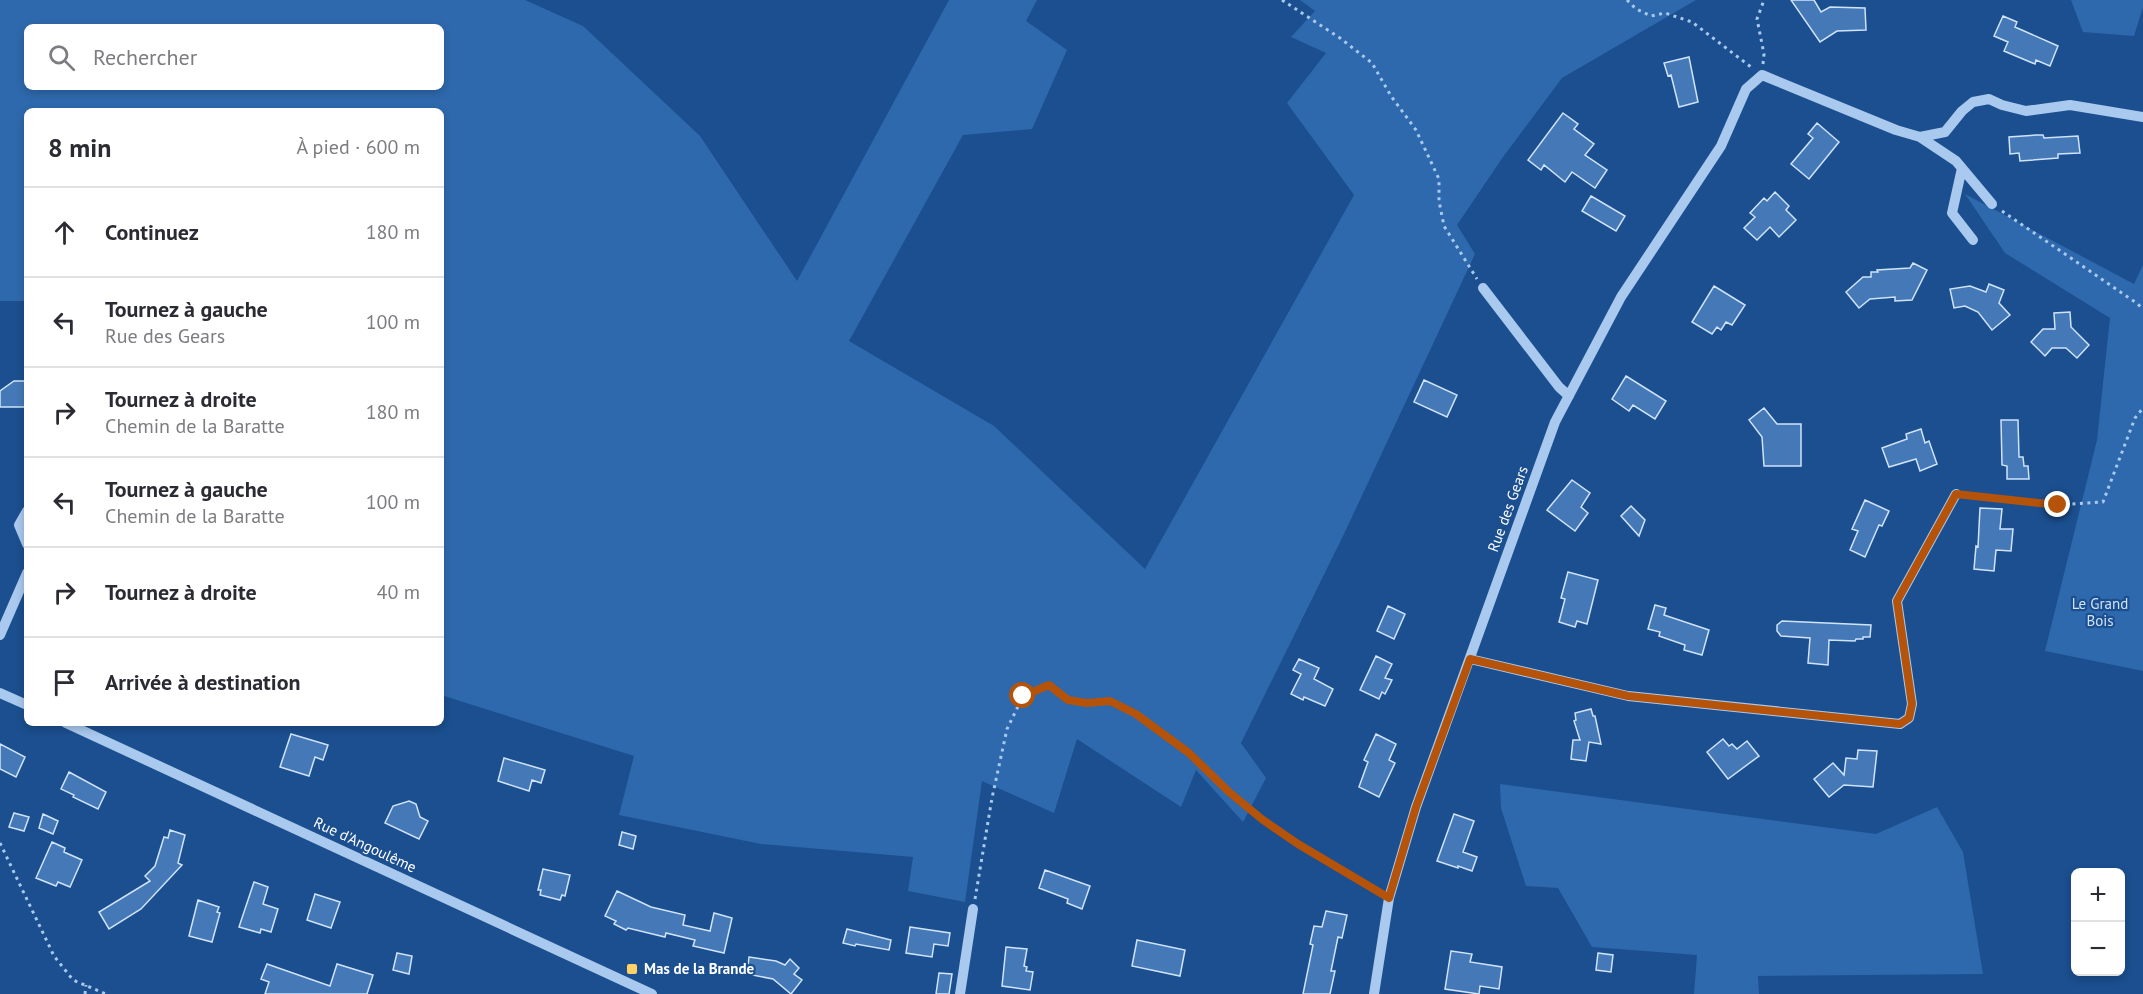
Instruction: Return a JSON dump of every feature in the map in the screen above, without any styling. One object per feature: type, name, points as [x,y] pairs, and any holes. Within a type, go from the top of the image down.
[{"type":"street","points":[[1762,75],[1896,130],[1920,137],[1956,161],[1992,204]]},
{"type":"street","name":"Rue des Gears","points":[[1374,994],[1389,898],[1416,807],[1555,422],[1621,297],[1721,146],[1746,89],[1762,75]]},
{"type":"street","points":[[1920,137],[1945,132],[1962,111],[1973,102],[1989,99],[2026,111],[2070,105],[2143,117]]},
{"type":"street","points":[[1962,168],[1952,213],[1973,240]]},
{"type":"street","points":[[1483,288],[1559,387],[1569,396]]},
{"type":"street","points":[[1470,659],[1628,696],[1900,724],[1909,718],[1912,704],[1897,601],[1956,494]]},
{"type":"street","points":[[24,516],[19,525],[24,537]]},
{"type":"street","points":[[0,635],[24,580]]},
{"type":"street","points":[[0,693],[24,704]]},
{"type":"street","name":"Rue d'Angoulême","points":[[72,726],[652,994]]},
{"type":"street","points":[[960,994],[973,909]]},
{"type":"path","points":[[1282,0],[1324,26],[1372,63],[1391,96],[1416,130],[1439,179],[1439,201],[1444,226],[1483,288]]},
{"type":"path","points":[[1627,0],[1636,9],[1651,16],[1665,13],[1692,22],[1762,75]]},
{"type":"path","points":[[1762,75],[1764,54],[1757,19],[1764,0]]},
{"type":"path","points":[[1992,204],[2138,304],[2143,310]]},
{"type":"path","points":[[1956,494],[2058,505],[2103,502],[2135,418],[2143,408]]},
{"type":"path","points":[[973,909],[992,798],[1007,729],[1023,696],[1049,685],[1068,700],[1087,703],[1110,701],[1136,714],[1189,753],[1229,792],[1263,820],[1298,844],[1389,898]]},
{"type":"path","points":[[0,843],[54,956],[73,980],[106,994]]},
{"type":"path","points":[[85,994],[86,985]]},
{"type":"green space","points":[[0,0],[525,0],[583,26],[700,136],[797,281],[949,0],[1037,0],[1026,21],[1067,50],[1032,129],[963,135],[849,341],[994,426],[1145,569],[1354,195],[1287,103],[1326,53],[1291,37],[1315,11],[1300,0],[1696,0],[1562,78],[1503,157],[1457,225],[1475,254],[1344,534],[1241,743],[1266,778],[1243,822],[1196,770],[1181,807],[1077,739],[1054,813],[982,781],[965,902],[908,891],[913,857],[761,844],[619,815],[634,756],[444,696],[444,108],[24,108],[24,301],[0,301]]},
{"type":"green space","points":[[2071,0],[2143,0],[2134,36],[2083,32]]},
{"type":"green space","name":"Le Grand Bois","points":[[1965,194],[2134,284],[2143,265],[2143,671],[2045,651],[2097,440],[2110,318],[2005,253]]},
{"type":"green space","points":[[1500,784],[1876,834],[1937,807],[1963,852],[1983,974],[1758,976],[1759,994],[1694,994],[1697,955],[1592,947],[1558,888],[1526,886],[1501,808]]},
{"type":"building","points":[[1791,0],[1814,0],[1821,12],[1830,7],[1865,8],[1866,30],[1837,31],[1820,42]]},
{"type":"building","points":[[2003,16],[2017,22],[2015,27],[2058,46],[2050,66],[2036,60],[2035,64],[2004,51],[2008,42],[1994,36]]},
{"type":"building","points":[[1689,57],[1698,102],[1679,107],[1671,75],[1668,76],[1664,63]]},
{"type":"building","points":[[1563,113],[1578,124],[1574,129],[1594,144],[1585,155],[1607,170],[1595,188],[1572,172],[1565,182],[1544,165],[1541,170],[1528,160]]},
{"type":"building","points":[[1817,123],[1839,142],[1809,179],[1791,164],[1813,138],[1808,134]]},
{"type":"building","points":[[2043,135],[2044,138],[2078,136],[2080,153],[2058,154],[2058,158],[2020,161],[2019,153],[2010,154],[2009,137]]},
{"type":"building","points":[[1775,192],[1789,206],[1786,210],[1796,220],[1779,237],[1770,227],[1757,240],[1744,228],[1755,217],[1750,213],[1764,198],[1767,201]]},
{"type":"building","points":[[1591,196],[1625,216],[1616,231],[1582,211]]},
{"type":"building","points":[[1913,263],[1927,270],[1912,300],[1895,301],[1895,297],[1870,299],[1859,308],[1846,292],[1863,277],[1871,277],[1871,272],[1910,268]]},
{"type":"building","points":[[1989,284],[2004,290],[1999,303],[2010,315],[1992,330],[1978,312],[1965,306],[1954,308],[1950,289],[1970,286],[1986,292]]},
{"type":"building","points":[[1714,286],[1745,305],[1732,325],[1726,322],[1721,330],[1717,327],[1712,334],[1692,322]]},
{"type":"building","points":[[2070,312],[2071,327],[2089,345],[2077,358],[2066,348],[2052,348],[2045,356],[2031,342],[2043,329],[2055,329],[2054,313]]},
{"type":"building","points":[[1626,376],[1666,401],[1655,419],[1633,405],[1629,411],[1612,399]]},
{"type":"building","points":[[1424,380],[1457,395],[1447,417],[1414,402]]},
{"type":"building","points":[[14,381],[24,381],[24,407],[0,407],[0,391]]},
{"type":"building","points":[[1764,408],[1777,424],[1801,424],[1801,466],[1764,466],[1762,437],[1749,420]]},
{"type":"building","points":[[2001,420],[2018,420],[2019,457],[2023,457],[2024,466],[2028,466],[2029,479],[2007,479],[2007,466],[2002,465]]},
{"type":"building","points":[[1921,429],[1925,443],[1929,441],[1937,464],[1920,471],[1916,459],[1889,467],[1882,448],[1907,439],[1906,434]]},
{"type":"building","points":[[1572,480],[1590,493],[1581,507],[1588,513],[1575,531],[1547,510]]},
{"type":"building","points":[[1865,500],[1889,511],[1882,526],[1879,525],[1865,557],[1850,550],[1858,531],[1852,529]]},
{"type":"building","points":[[1631,506],[1645,520],[1639,536],[1621,516]]},
{"type":"building","points":[[1980,508],[2002,509],[2000,529],[2013,529],[2011,551],[1996,550],[1994,571],[1974,569],[1976,546],[1978,547]]},
{"type":"building","points":[[1568,572],[1598,580],[1587,624],[1577,621],[1575,627],[1559,622],[1565,599],[1561,598]]},
{"type":"building","points":[[1655,605],[1666,608],[1664,615],[1709,630],[1702,655],[1684,650],[1685,645],[1659,636],[1660,632],[1648,629]]},
{"type":"building","points":[[1388,606],[1405,614],[1394,639],[1377,631]]},
{"type":"building","points":[[1782,621],[1871,625],[1870,637],[1863,637],[1855,641],[1829,640],[1828,665],[1808,663],[1810,638],[1781,636],[1777,631],[1777,625]]},
{"type":"building","points":[[1376,656],[1392,664],[1385,678],[1392,680],[1385,694],[1382,692],[1379,699],[1360,690]]},
{"type":"building","points":[[1299,659],[1319,668],[1314,679],[1333,689],[1325,706],[1291,694],[1301,674],[1293,670]]},
{"type":"building","points":[[1591,709],[1595,716],[1601,744],[1589,742],[1586,761],[1571,759],[1573,740],[1580,740],[1574,721],[1576,720],[1575,713]]},
{"type":"building","points":[[291,734],[328,745],[323,760],[315,757],[309,776],[280,767]]},
{"type":"building","points":[[1376,734],[1396,744],[1389,760],[1395,763],[1379,797],[1359,787],[1368,762],[1364,760]]},
{"type":"building","points":[[1723,739],[1729,746],[1732,744],[1737,749],[1747,741],[1759,756],[1728,779],[1707,752]]},
{"type":"building","points":[[0,744],[25,757],[16,777],[0,769]]},
{"type":"building","points":[[1858,750],[1877,751],[1873,787],[1844,785],[1829,797],[1814,779],[1833,763],[1844,775],[1846,758],[1857,759]]},
{"type":"building","points":[[504,758],[545,770],[541,783],[532,780],[529,791],[498,781]]},
{"type":"building","points":[[69,772],[106,792],[98,809],[61,789]]},
{"type":"building","points":[[409,801],[416,804],[420,817],[428,821],[419,839],[385,823],[393,806]]},
{"type":"building","points":[[14,813],[29,817],[24,831],[9,827]]},
{"type":"building","points":[[43,814],[58,821],[53,834],[39,828]]},
{"type":"building","points":[[1454,814],[1474,821],[1463,852],[1477,857],[1472,871],[1437,861]]},
{"type":"building","points":[[170,830],[185,835],[178,863],[182,865],[141,909],[109,929],[99,912],[150,881],[145,876],[155,866],[164,837],[168,838]]},
{"type":"building","points":[[622,832],[636,836],[633,849],[619,845]]},
{"type":"building","points":[[52,842],[65,848],[64,852],[82,860],[70,887],[58,882],[56,886],[36,878]]},
{"type":"building","points":[[543,869],[570,875],[565,896],[562,895],[560,900],[540,895],[541,890],[538,890]]},
{"type":"building","points":[[1045,870],[1090,886],[1082,909],[1067,903],[1068,899],[1039,888]]},
{"type":"building","points":[[254,882],[268,887],[263,904],[278,909],[271,932],[261,929],[260,933],[239,927]]},
{"type":"building","points":[[617,891],[651,907],[685,915],[683,925],[710,931],[714,913],[732,918],[724,953],[693,946],[695,940],[666,933],[665,937],[628,928],[626,930],[614,924],[616,921],[605,916]]},
{"type":"building","points":[[315,894],[340,902],[331,928],[307,920]]},
{"type":"building","points":[[198,900],[219,907],[217,912],[220,913],[212,942],[189,936]]},
{"type":"building","points":[[1326,911],[1347,915],[1342,938],[1338,937],[1331,971],[1335,971],[1330,994],[1303,994],[1313,945],[1310,944],[1314,926],[1322,927]]},
{"type":"building","points":[[910,927],[950,933],[948,946],[934,944],[932,957],[906,953]]},
{"type":"building","points":[[847,929],[891,940],[889,950],[843,943]]},
{"type":"building","points":[[1137,940],[1185,950],[1180,976],[1132,966]]},
{"type":"building","points":[[1006,947],[1027,949],[1024,966],[1027,967],[1026,971],[1033,972],[1030,990],[1002,986]]},
{"type":"building","points":[[1451,951],[1472,954],[1470,962],[1502,967],[1499,989],[1480,986],[1479,994],[1445,989]]},
{"type":"building","points":[[397,953],[412,956],[409,974],[393,970]]},
{"type":"building","points":[[1598,953],[1613,955],[1611,972],[1596,970]]},
{"type":"building","points":[[749,957],[776,961],[785,965],[790,959],[799,968],[794,974],[802,980],[791,994],[773,979],[747,974]]},
{"type":"building","points":[[267,964],[330,986],[337,964],[373,975],[367,994],[265,994],[269,982],[261,979]]},
{"type":"building","points":[[939,973],[952,974],[949,994],[936,994]]},
{"type":"place","name":"Mas de la Brande","points":[[632,969]]},
{"type":"route","points":[[1023,696],[1049,685],[1068,700],[1087,703],[1110,701],[1136,714],[1189,753],[1229,792],[1263,820],[1298,844],[1389,898],[1416,807],[1470,659],[1628,696],[1900,724],[1909,718],[1912,704],[1897,601],[1956,494],[2058,505]]}]
